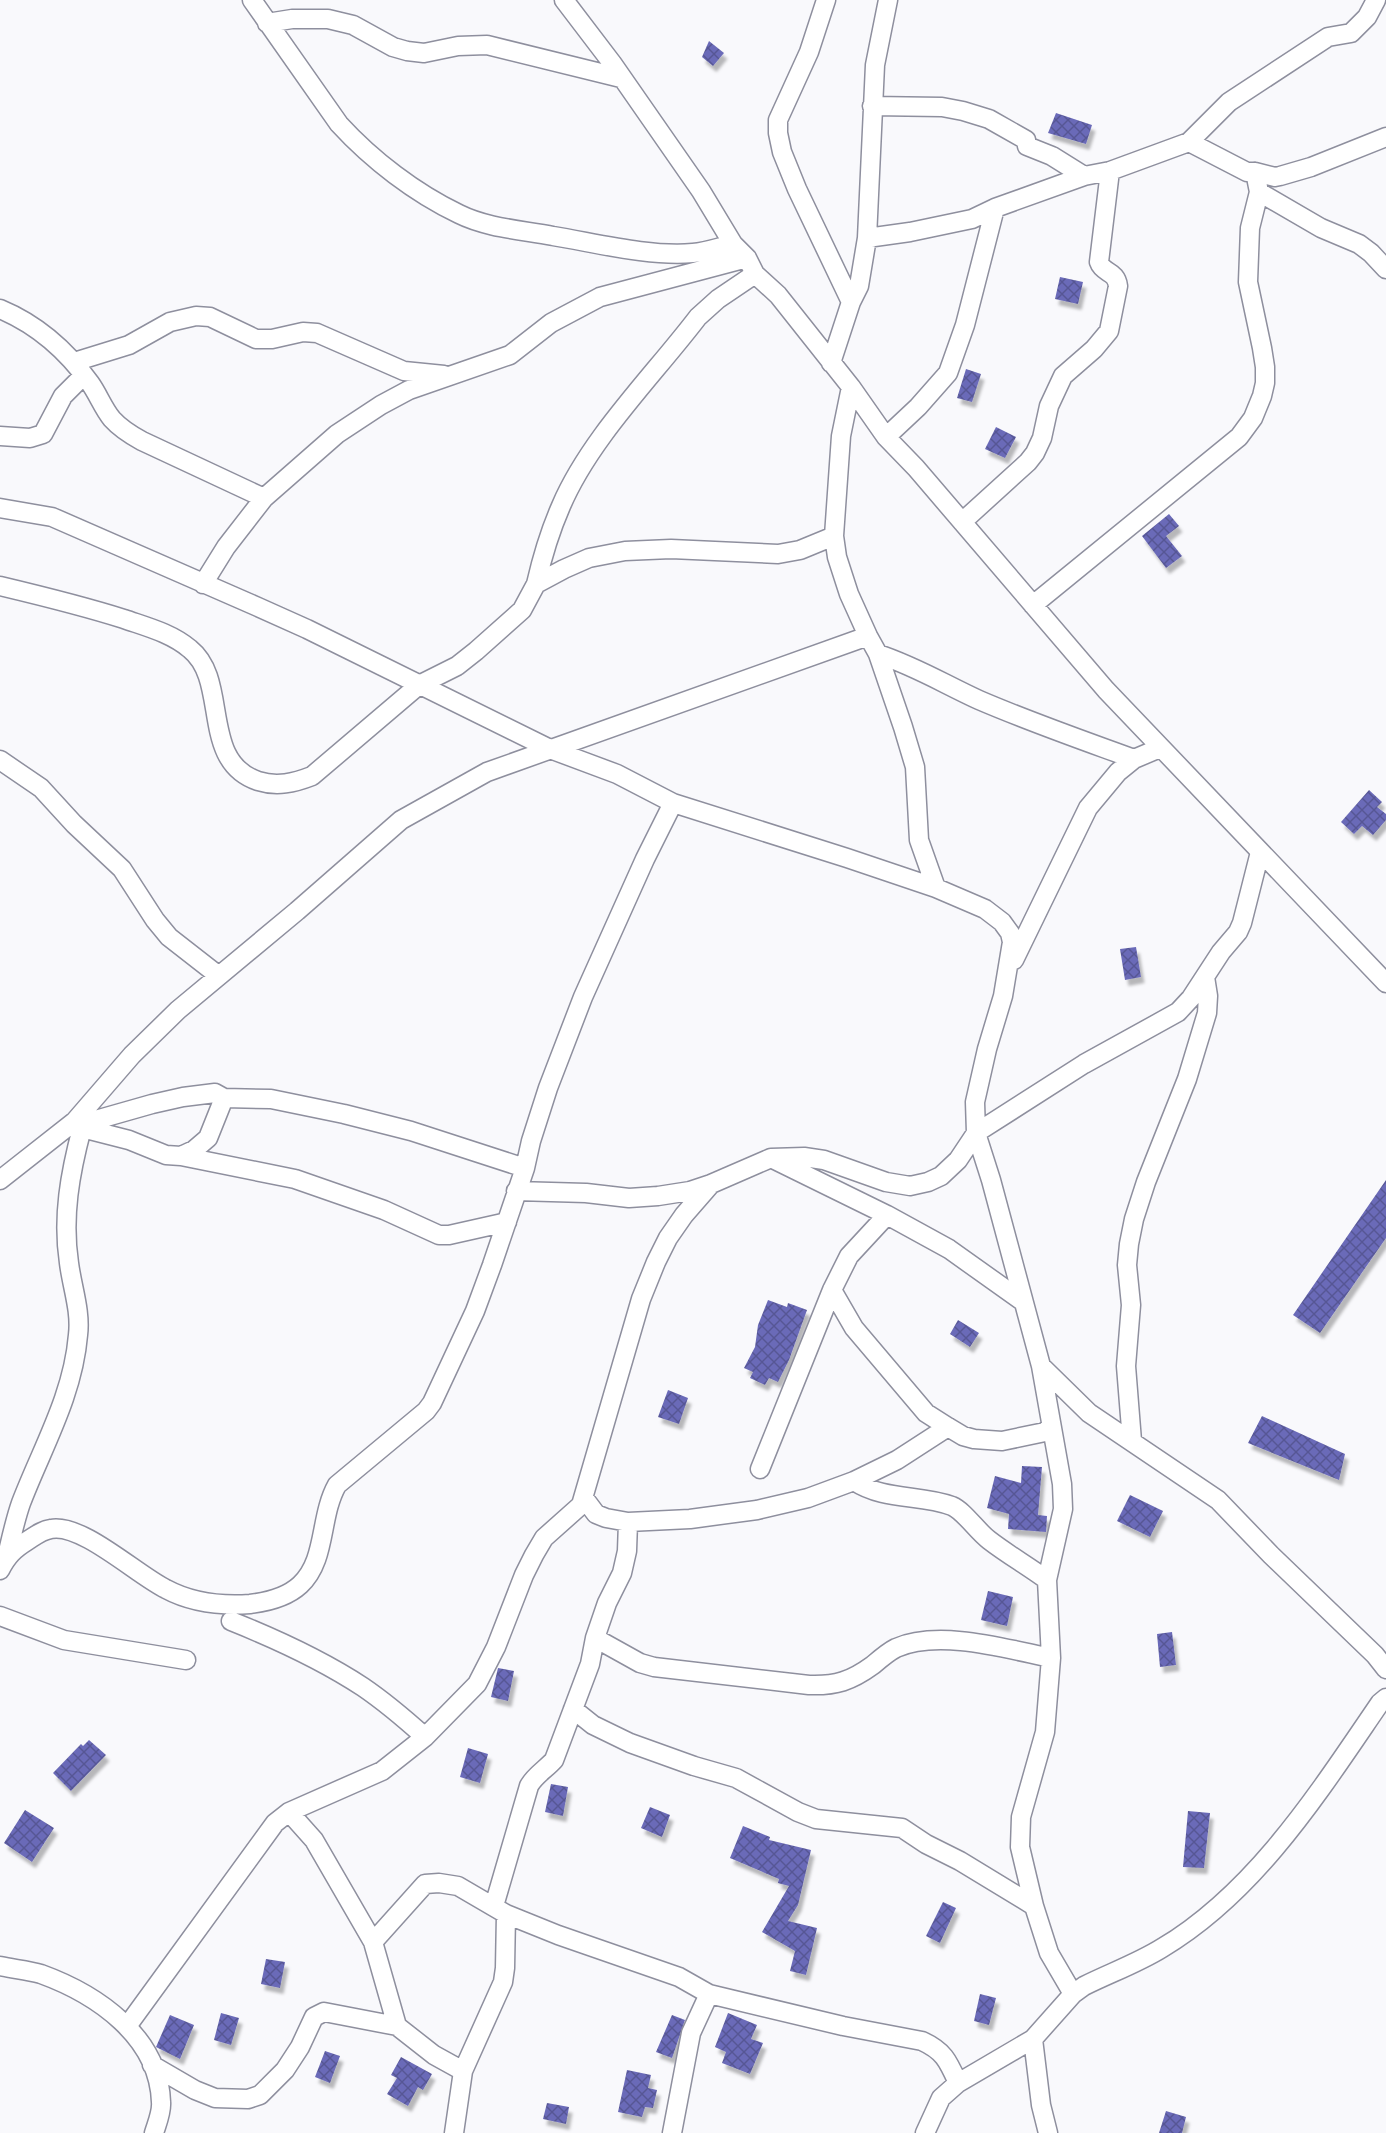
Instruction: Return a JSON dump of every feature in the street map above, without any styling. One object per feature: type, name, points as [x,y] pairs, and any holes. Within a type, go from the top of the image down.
[{"type":"street","points":[[252,0],[339,124],[354,140],[411,185],[460,215],[480,222],[519,230],[663,253],[694,253],[733,244]]},
{"type":"street","points":[[564,0],[612,63],[701,191],[733,244],[852,387],[886,437],[916,468],[1098,681],[1386,983]]},
{"type":"street","points":[[826,0],[809,52],[778,120],[778,133],[782,152],[797,189],[851,302]]},
{"type":"street","points":[[867,238],[972,219],[995,208],[1084,176],[1110,171],[1189,142],[1229,102],[1328,37],[1351,33],[1367,16],[1376,0]]},
{"type":"street","points":[[831,363],[851,302],[860,286],[867,238],[872,169],[872,106],[875,65],[885,1]]},
{"type":"street","points":[[267,23],[292,19],[328,19],[353,26],[393,47],[407,51],[424,53],[458,46],[487,45],[621,78]]},
{"type":"street","points":[[872,106],[942,107],[989,119],[1026,140],[1027,146],[1052,156],[1084,176]]},
{"type":"street","points":[[1189,142],[1246,172],[1275,177],[1311,168],[1386,137]]},
{"type":"street","points":[[962,522],[1028,462],[1040,445],[1049,405],[1063,376],[1094,349],[1109,331],[1118,286],[1117,279],[1101,267],[1099,262],[1110,171]]},
{"type":"street","points":[[1033,605],[1239,436],[1253,417],[1262,396],[1265,367],[1248,282],[1250,228],[1259,192],[1255,172]]},
{"type":"street","points":[[1259,192],[1321,228],[1359,244],[1386,269]]},
{"type":"street","points":[[886,437],[918,407],[948,373],[965,325],[995,208]]},
{"type":"street","points":[[203,585],[226,547],[264,498],[316,451],[357,420],[409,390],[510,355],[551,323],[600,297],[751,266]]},
{"type":"street","points":[[0,586],[74,604],[171,636],[192,650],[202,662],[209,680],[218,729],[225,750],[247,777],[266,783],[288,783],[312,776],[419,685],[457,666],[522,610],[536,584],[561,504],[596,446],[698,317],[751,266]]},
{"type":"street","points":[[0,309],[35,328],[58,346],[79,369],[112,418],[123,430],[264,498]]},
{"type":"street","points":[[0,436],[30,438],[43,434],[79,369],[170,322],[196,316],[210,317],[256,339],[272,339],[303,332],[317,333],[404,371],[449,375]]},
{"type":"street","points":[[852,387],[841,436],[834,536],[837,557],[849,594],[878,654],[915,767],[918,840],[936,888]]},
{"type":"street","points":[[0,507],[52,518],[307,629],[550,749],[616,774],[673,803],[936,888],[985,909],[1002,922],[1010,933],[1012,942],[1009,966],[975,1102],[976,1133],[991,1180],[1041,1366],[1050,1427],[1062,1484],[1063,1509],[1047,1580],[1052,1658],[1045,1732],[1021,1817],[1020,1847],[1034,1906],[1049,1953],[1073,1994]]},
{"type":"street","points":[[536,584],[589,558],[625,551],[671,549],[778,554],[800,550],[834,536]]},
{"type":"street","points":[[0,1180],[77,1126],[132,1055],[178,1010],[400,820],[487,772],[868,636]]},
{"type":"street","points":[[878,654],[905,662],[978,699],[1017,715],[1134,759]]},
{"type":"street","points":[[1009,966],[1018,954],[1061,860],[1088,808],[1118,772],[1134,759],[1160,748]]},
{"type":"street","points":[[0,760],[40,788],[122,869],[155,920],[169,937],[219,976]]},
{"type":"street","points":[[3,1563],[39,1533],[64,1528],[85,1536],[157,1584],[190,1599],[215,1604],[269,1602],[299,1587],[316,1565],[324,1523],[337,1485],[426,1412],[432,1403],[475,1311],[525,1168],[548,1088],[584,997],[645,859],[673,803]]},
{"type":"street","points":[[516,1191],[586,1193],[629,1198],[690,1191],[771,1158],[804,1157],[824,1160],[886,1182],[910,1186],[928,1182],[941,1176],[958,1160],[976,1133],[1084,1064],[1178,1012],[1238,932],[1260,852]]},
{"type":"street","points":[[1132,1442],[1126,1366],[1131,1305],[1127,1265],[1129,1244],[1146,1182],[1180,1098],[1207,1013],[1208,996],[1205,977]]},
{"type":"street","points":[[77,1126],[183,1097],[215,1093],[224,1098],[271,1098],[411,1131],[525,1168]]},
{"type":"street","points":[[181,1156],[194,1150],[208,1138],[224,1098]]},
{"type":"street","points":[[77,1126],[129,1140],[166,1155],[295,1179],[384,1210],[439,1234],[449,1235],[507,1222]]},
{"type":"street","points":[[3,1563],[21,1503],[65,1398],[76,1345],[78,1318],[69,1264],[66,1218],[77,1126]]},
{"type":"street","points":[[771,1158],[887,1215],[949,1249],[1022,1301]]},
{"type":"street","points":[[128,2025],[275,1822],[289,1812],[382,1771],[425,1737],[477,1684],[496,1647],[534,1555],[544,1539],[574,1511],[584,1498],[641,1299],[668,1238],[684,1215],[711,1184]]},
{"type":"street","points":[[760,1469],[832,1290],[849,1256],[887,1215]]},
{"type":"street","points":[[832,1290],[854,1328],[926,1413],[948,1427],[963,1436],[974,1439],[1002,1441],[1045,1432],[1050,1427]]},
{"type":"street","points":[[1041,1366],[1089,1413],[1218,1500],[1270,1555],[1375,1655],[1386,1669]]},
{"type":"street","points":[[584,1498],[596,1514],[628,1521],[728,1515],[808,1498],[854,1481],[903,1456],[948,1427]]},
{"type":"street","points":[[854,1481],[875,1492],[953,1506],[964,1513],[975,1528],[989,1540],[1047,1580]]},
{"type":"street","points":[[454,2133],[463,2072],[503,1982],[506,1968],[500,1910],[529,1786],[554,1760],[590,1664],[595,1638],[607,1603],[622,1573],[627,1551],[628,1521]]},
{"type":"street","points":[[0,1616],[64,1640],[186,1660]]},
{"type":"street","points":[[231,1621],[303,1653],[345,1676],[390,1707],[425,1737]]},
{"type":"street","points":[[595,1638],[640,1663],[654,1667],[830,1686],[862,1673],[895,1649],[917,1642],[940,1640],[972,1643],[1052,1658]]},
{"type":"street","points":[[925,2133],[941,2098],[958,2083],[1032,2038],[1073,1994],[1084,1986],[1162,1948],[1235,1892],[1319,1791],[1386,1698]]},
{"type":"street","points":[[573,1709],[593,1725],[630,1743],[693,1766],[736,1778],[798,1812],[816,1818],[902,1828],[1034,1906]]},
{"type":"street","points":[[289,1812],[314,1840],[373,1941],[397,2026]]},
{"type":"street","points":[[373,1941],[425,1884],[439,1883],[459,1886],[500,1910],[558,1935],[680,1977],[709,1994],[853,2028],[922,2041],[933,2046],[948,2060],[958,2083]]},
{"type":"street","points":[[0,1966],[39,1973],[88,1995],[128,2025],[152,2065],[161,2103],[154,2133]]},
{"type":"street","points":[[672,2133],[691,2033],[709,1994]]},
{"type":"street","points":[[152,2065],[195,2090],[215,2098],[248,2098],[260,2095],[285,2070],[300,2047],[314,2017],[324,2012],[397,2026],[434,2055],[463,2072]]},
{"type":"street","points":[[1032,2038],[1041,2105],[1048,2133]]},
{"type":"building","points":[[709,41],[724,53],[713,66],[702,57]]},
{"type":"building","points":[[1056,113],[1092,125],[1086,144],[1048,133]]},
{"type":"building","points":[[1060,277],[1083,282],[1078,304],[1055,299]]},
{"type":"building","points":[[966,369],[981,374],[972,402],[957,398]]},
{"type":"building","points":[[996,427],[1016,437],[1005,458],[985,449]]},
{"type":"building","points":[[1169,514],[1179,526],[1166,536],[1182,556],[1166,568],[1142,536]]},
{"type":"building","points":[[1369,790],[1382,802],[1377,807],[1386,814],[1386,820],[1373,835],[1362,826],[1354,834],[1341,822]]},
{"type":"building","points":[[1136,947],[1141,977],[1125,980],[1120,949]]},
{"type":"building","points":[[1386,1180],[1386,1238],[1320,1333],[1293,1315]]},
{"type":"building","points":[[768,1300],[787,1307],[788,1303],[807,1310],[789,1360],[778,1382],[769,1378],[765,1385],[750,1378],[753,1372],[744,1368],[755,1347],[758,1325]]},
{"type":"building","points":[[958,1320],[979,1333],[970,1347],[950,1334]]},
{"type":"building","points":[[668,1390],[688,1398],[679,1424],[658,1417]]},
{"type":"building","points":[[1262,1416],[1345,1454],[1339,1480],[1248,1443]]},
{"type":"building","points":[[1022,1466],[1042,1467],[1038,1515],[1047,1516],[1046,1532],[1008,1529],[1009,1514],[987,1508],[995,1476],[1021,1483]]},
{"type":"building","points":[[1130,1495],[1163,1511],[1150,1537],[1117,1521]]},
{"type":"building","points":[[988,1591],[1013,1597],[1007,1626],[981,1620]]},
{"type":"building","points":[[1172,1632],[1176,1665],[1160,1667],[1157,1634]]},
{"type":"building","points":[[498,1668],[514,1671],[508,1701],[491,1697]]},
{"type":"building","points":[[89,1740],[106,1755],[71,1791],[53,1773],[81,1744],[83,1746]]},
{"type":"building","points":[[468,1748],[488,1754],[480,1783],[460,1777]]},
{"type":"building","points":[[551,1784],[568,1787],[563,1816],[545,1812]]},
{"type":"building","points":[[650,1807],[670,1815],[662,1837],[641,1828]]},
{"type":"building","points":[[25,1810],[54,1828],[32,1862],[4,1843]]},
{"type":"building","points":[[1188,1811],[1210,1813],[1204,1868],[1183,1867]]},
{"type":"building","points":[[743,1826],[770,1837],[769,1840],[811,1850],[798,1905],[788,1921],[817,1928],[806,1975],[790,1971],[795,1951],[762,1932],[789,1886],[778,1883],[779,1879],[730,1858]]},
{"type":"building","points":[[943,1902],[956,1908],[940,1943],[926,1936]]},
{"type":"building","points":[[266,1959],[285,1962],[280,1988],[261,1984]]},
{"type":"building","points":[[980,1994],[996,1998],[989,2025],[974,2021]]},
{"type":"building","points":[[221,2013],[239,2018],[231,2045],[214,2040]]},
{"type":"building","points":[[728,2013],[757,2025],[751,2039],[763,2043],[750,2074],[722,2063],[726,2052],[715,2047]]},
{"type":"building","points":[[170,2015],[194,2025],[180,2059],[156,2047]]},
{"type":"building","points":[[672,2015],[685,2020],[672,2058],[656,2052]]},
{"type":"building","points":[[325,2051],[340,2056],[330,2083],[315,2077]]},
{"type":"building","points":[[401,2057],[432,2074],[423,2090],[418,2087],[408,2106],[387,2094],[397,2078],[391,2075]]},
{"type":"building","points":[[627,2070],[651,2075],[648,2088],[657,2090],[653,2108],[645,2107],[642,2117],[618,2112]]},
{"type":"building","points":[[547,2103],[569,2107],[566,2124],[543,2119]]},
{"type":"building","points":[[1166,2111],[1186,2117],[1182,2133],[1159,2133]]}]
